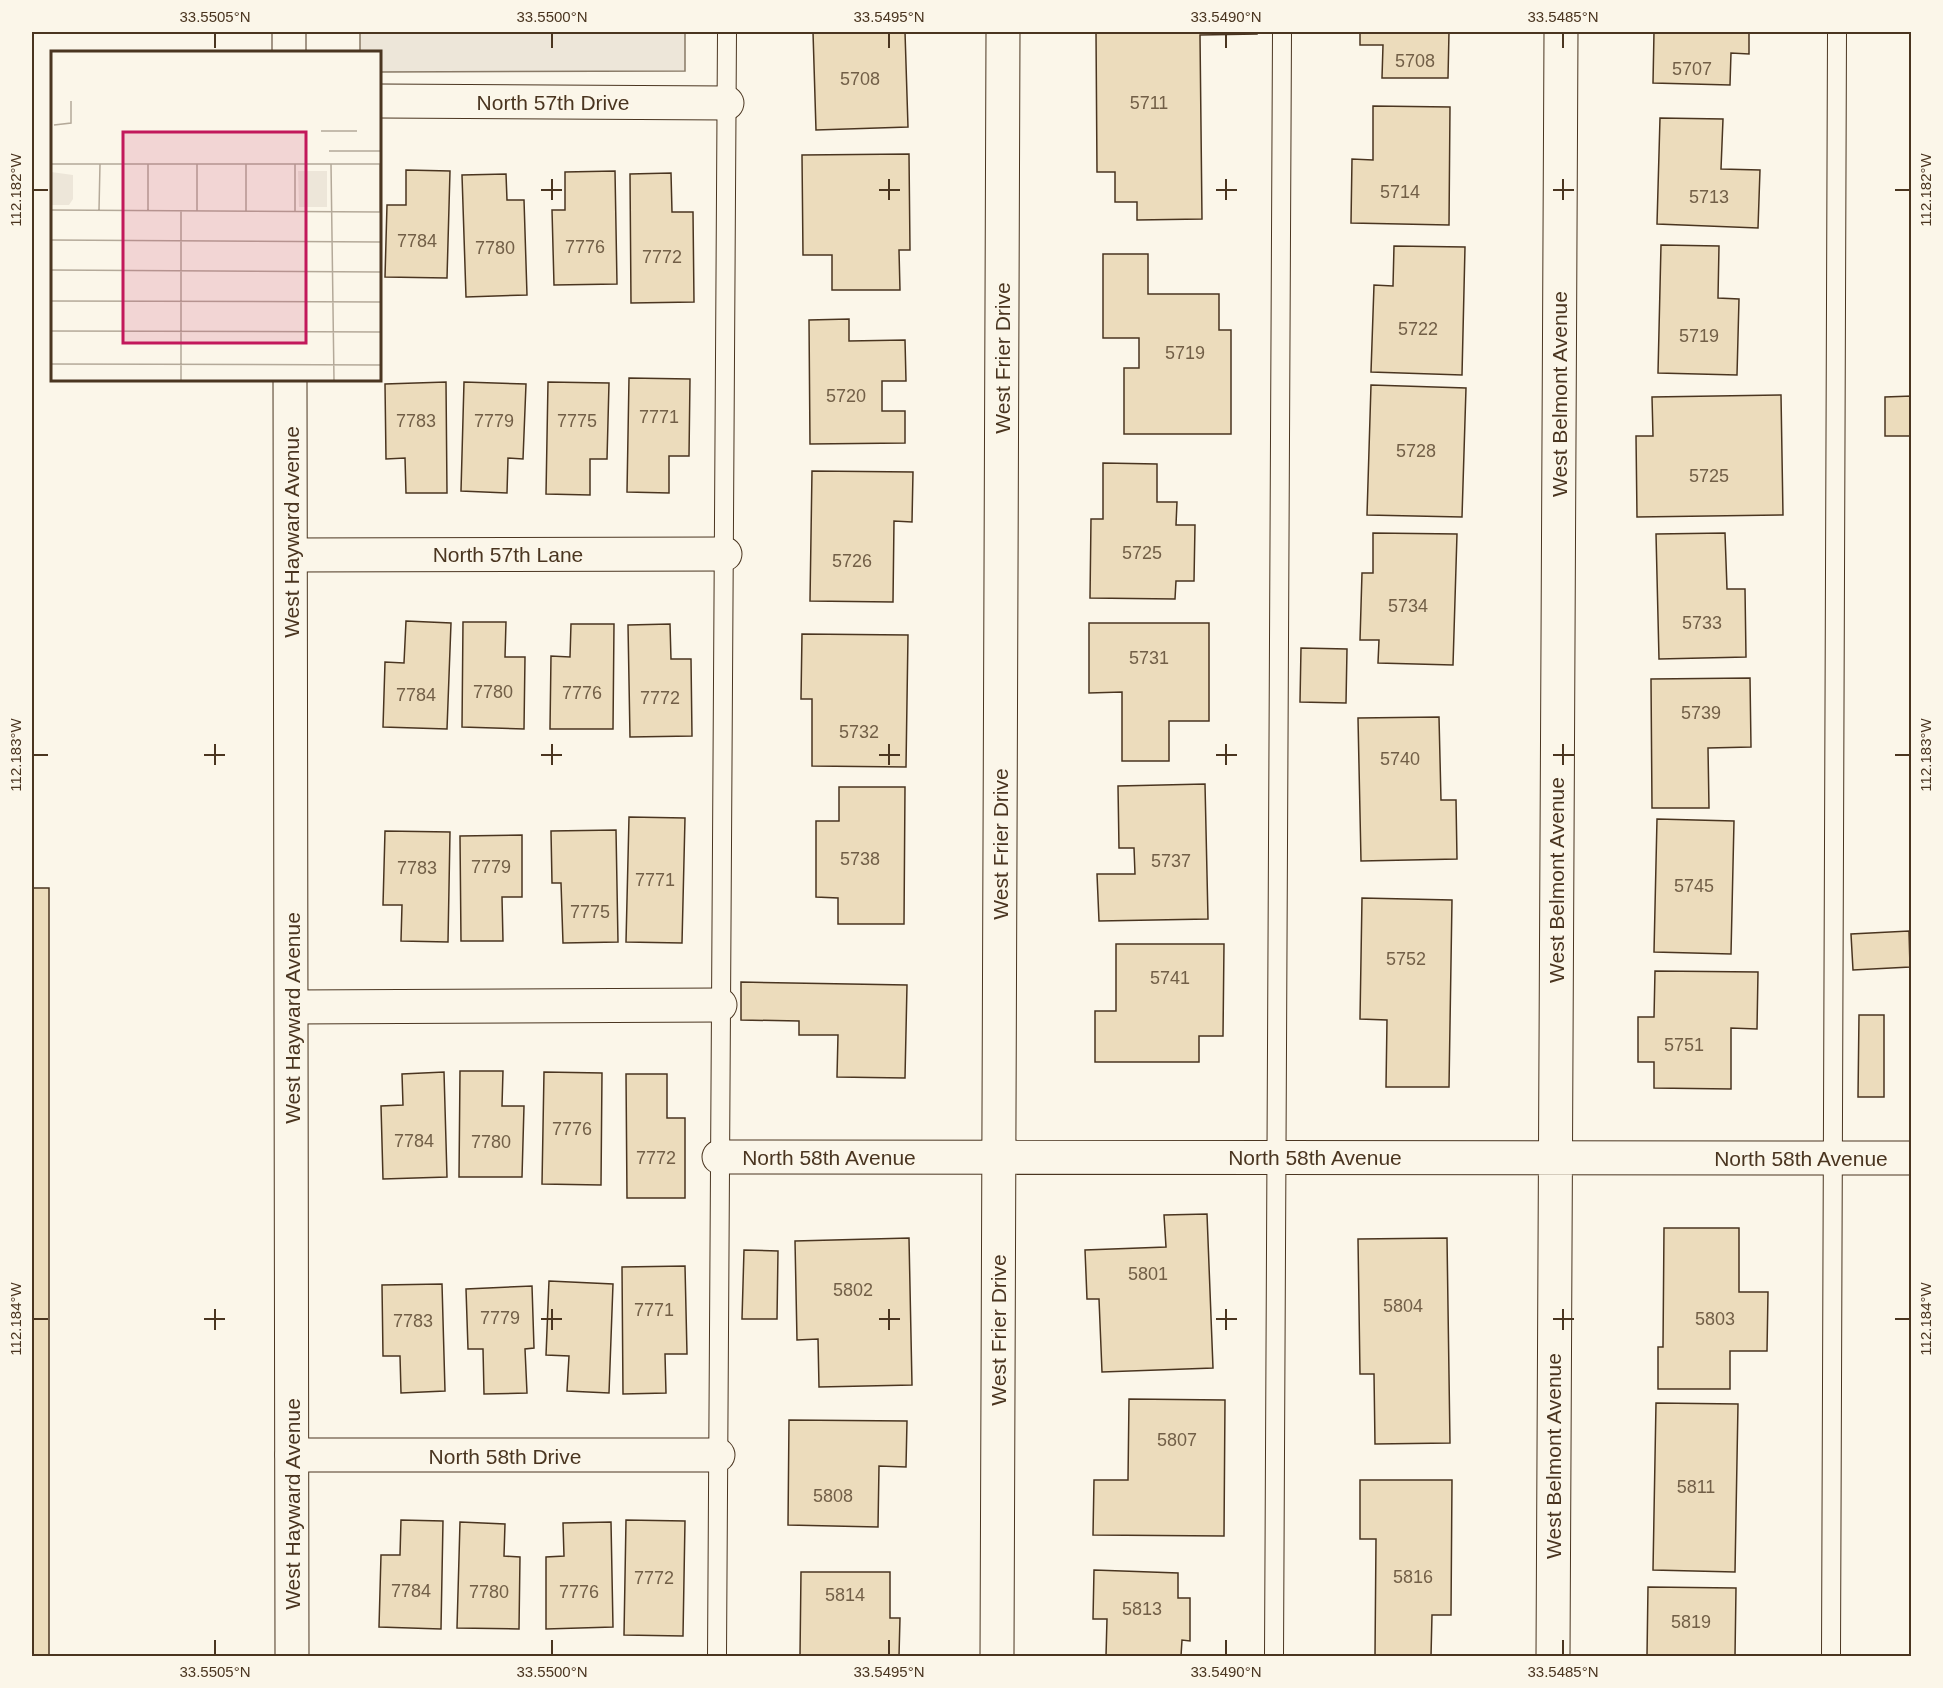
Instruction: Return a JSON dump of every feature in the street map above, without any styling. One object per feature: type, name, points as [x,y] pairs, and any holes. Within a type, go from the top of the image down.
[{"type":"street","points":[[289,32],[289,51]]},
{"type":"street","name":"West Frier Drive","points":[[997,1656],[1003,32]]},
{"type":"street","name":"West Belmont Avenue","points":[[1553,1656],[1561,32]]},
{"type":"street","name":"North 57th Drive","points":[[381,101],[727,103]]},
{"type":"street","name":"West Hayward Avenue","points":[[290,381],[292,1656]]},
{"type":"street","name":"North 57th Lane","points":[[291,555],[724,554]]},
{"type":"street","points":[[292,1007],[720,1005]]},
{"type":"street","name":"North 58th Avenue","points":[[719,1156],[1911,1158]]},
{"type":"street","name":"North 58th Drive","points":[[292,1455],[718,1455]]},
{"type":"lane","points":[[717,1656],[727,32]]},
{"type":"lane","points":[[1274,1656],[1281,32]]},
{"type":"lane","points":[[1831,1656],[1837,32]]},
{"type":"shaded area","points":[[360,32],[685,32],[685,71],[381,72],[381,51],[360,51]]},
{"type":"building","points":[[813,32],[905,32],[908,127],[816,130]]},
{"type":"building","points":[[1096,32],[1257,32],[1257,34],[1200,35],[1202,219],[1137,220],[1137,202],[1115,202],[1115,172],[1097,172]]},
{"type":"building","points":[[1360,32],[1449,32],[1448,78],[1382,78],[1383,45],[1360,45]]},
{"type":"building","points":[[1654,32],[1749,32],[1749,54],[1731,53],[1730,85],[1653,83]]},
{"type":"building","points":[[1373,106],[1450,107],[1449,225],[1351,223],[1352,159],[1373,160]]},
{"type":"building","points":[[1660,118],[1723,119],[1721,169],[1760,170],[1758,228],[1657,224]]},
{"type":"building","points":[[909,154],[910,250],[899,250],[900,290],[832,290],[832,255],[803,255],[802,155]]},
{"type":"building","points":[[406,170],[450,171],[447,278],[385,277],[387,205],[406,205]]},
{"type":"building","points":[[615,171],[617,284],[554,285],[552,210],[565,210],[565,172]]},
{"type":"building","points":[[671,173],[672,212],[693,212],[694,302],[631,303],[630,174]]},
{"type":"building","points":[[506,174],[507,200],[524,200],[527,295],[466,297],[462,175]]},
{"type":"building","points":[[1661,245],[1719,246],[1718,298],[1739,299],[1737,375],[1658,373]]},
{"type":"building","points":[[1394,246],[1465,247],[1462,375],[1371,372],[1374,285],[1393,286]]},
{"type":"building","points":[[1103,254],[1148,254],[1148,294],[1219,294],[1219,330],[1231,330],[1231,434],[1124,434],[1124,368],[1139,368],[1139,338],[1103,338]]},
{"type":"building","points":[[849,319],[849,341],[905,340],[906,381],[882,381],[882,411],[905,411],[905,443],[810,444],[809,320]]},
{"type":"building","points":[[629,378],[690,379],[689,456],[669,456],[669,493],[627,492]]},
{"type":"building","points":[[446,382],[447,493],[406,493],[405,458],[386,459],[385,384]]},
{"type":"building","points":[[464,382],[526,384],[523,459],[508,458],[507,493],[461,491]]},
{"type":"building","points":[[548,382],[609,383],[607,459],[590,459],[590,495],[546,494]]},
{"type":"building","points":[[1371,385],[1466,388],[1462,517],[1367,515]]},
{"type":"building","points":[[1781,395],[1783,515],[1637,517],[1636,436],[1653,436],[1652,397]]},
{"type":"building","points":[[1912,396],[1912,436],[1885,436],[1885,397]]},
{"type":"building","points":[[1103,463],[1157,464],[1157,502],[1177,502],[1176,525],[1195,525],[1194,581],[1176,581],[1175,599],[1090,598],[1091,519],[1103,519]]},
{"type":"building","points":[[812,471],[913,472],[912,522],[894,521],[893,602],[810,601]]},
{"type":"building","points":[[1373,533],[1457,534],[1453,665],[1378,663],[1379,640],[1360,640],[1362,573],[1373,573]]},
{"type":"building","points":[[1725,533],[1727,589],[1745,589],[1746,657],[1659,659],[1656,534]]},
{"type":"building","points":[[406,621],[451,623],[447,729],[383,727],[385,662],[404,663]]},
{"type":"building","points":[[463,622],[506,622],[505,657],[525,657],[524,729],[462,727]]},
{"type":"building","points":[[1089,623],[1209,623],[1209,721],[1169,721],[1169,761],[1122,761],[1122,692],[1089,693]]},
{"type":"building","points":[[571,624],[614,624],[613,729],[550,729],[551,656],[570,657]]},
{"type":"building","points":[[670,624],[671,659],[691,659],[692,736],[630,737],[628,625]]},
{"type":"building","points":[[802,634],[908,635],[906,767],[812,766],[812,699],[801,699]]},
{"type":"building","points":[[1301,648],[1347,649],[1346,703],[1300,702]]},
{"type":"building","points":[[1750,678],[1751,747],[1708,748],[1709,808],[1652,808],[1651,679]]},
{"type":"building","points":[[1439,717],[1441,800],[1456,800],[1457,859],[1361,861],[1358,718]]},
{"type":"building","points":[[1205,784],[1208,919],[1099,921],[1097,874],[1135,874],[1134,848],[1119,848],[1118,786]]},
{"type":"building","points":[[839,787],[905,787],[904,924],[838,924],[838,898],[816,897],[816,821],[839,821]]},
{"type":"building","points":[[629,817],[685,818],[682,943],[626,942]]},
{"type":"building","points":[[1657,819],[1734,821],[1731,954],[1654,952]]},
{"type":"building","points":[[616,830],[618,942],[563,943],[561,883],[552,883],[551,831]]},
{"type":"building","points":[[385,831],[450,832],[448,942],[401,941],[402,905],[383,905]]},
{"type":"building","points":[[522,835],[522,897],[502,897],[503,941],[461,941],[460,836]]},
{"type":"building","points":[[32,888],[49,888],[49,1656],[32,1656]]},
{"type":"building","points":[[1362,898],[1452,900],[1449,1087],[1386,1087],[1387,1020],[1360,1019]]},
{"type":"building","points":[[1909,931],[1910,967],[1853,970],[1851,934]]},
{"type":"building","points":[[1116,944],[1224,944],[1223,1036],[1199,1036],[1199,1062],[1095,1062],[1095,1011],[1116,1011]]},
{"type":"building","points":[[1655,971],[1758,972],[1757,1029],[1731,1028],[1731,1089],[1654,1088],[1654,1062],[1638,1062],[1638,1017],[1654,1017]]},
{"type":"building","points":[[741,982],[907,985],[905,1078],[837,1077],[838,1035],[799,1035],[799,1021],[741,1020]]},
{"type":"building","points":[[1859,1015],[1884,1015],[1884,1097],[1858,1097]]},
{"type":"building","points":[[460,1071],[503,1071],[502,1106],[524,1106],[522,1177],[459,1177]]},
{"type":"building","points":[[444,1072],[447,1177],[383,1179],[381,1106],[403,1105],[402,1074]]},
{"type":"building","points":[[544,1072],[602,1073],[601,1185],[542,1184]]},
{"type":"building","points":[[626,1074],[667,1074],[667,1118],[685,1118],[685,1198],[627,1198]]},
{"type":"building","points":[[1207,1214],[1213,1368],[1102,1372],[1099,1299],[1087,1299],[1085,1250],[1166,1247],[1164,1215]]},
{"type":"building","points":[[1664,1228],[1739,1228],[1739,1292],[1768,1292],[1767,1351],[1730,1351],[1730,1389],[1658,1389],[1658,1347],[1663,1347]]},
{"type":"building","points":[[909,1238],[912,1385],[819,1387],[818,1339],[797,1340],[795,1241]]},
{"type":"building","points":[[1447,1238],[1450,1443],[1375,1444],[1374,1374],[1360,1374],[1358,1239]]},
{"type":"building","points":[[744,1250],[778,1251],[777,1319],[742,1319]]},
{"type":"building","points":[[685,1266],[687,1354],[665,1354],[666,1393],[623,1394],[622,1267]]},
{"type":"building","points":[[549,1281],[613,1284],[609,1393],[567,1391],[569,1356],[546,1355]]},
{"type":"building","points":[[442,1284],[445,1391],[401,1393],[400,1356],[383,1356],[382,1285]]},
{"type":"building","points":[[532,1286],[534,1348],[525,1349],[527,1393],[484,1394],[483,1349],[468,1349],[466,1289]]},
{"type":"building","points":[[1129,1399],[1225,1400],[1224,1536],[1093,1535],[1094,1480],[1128,1480]]},
{"type":"building","points":[[1656,1403],[1738,1404],[1735,1572],[1653,1570]]},
{"type":"building","points":[[789,1420],[907,1421],[906,1467],[879,1466],[878,1527],[788,1525]]},
{"type":"building","points":[[1360,1480],[1452,1480],[1451,1615],[1432,1615],[1431,1656],[1375,1656],[1376,1539],[1360,1539]]},
{"type":"building","points":[[401,1520],[443,1521],[441,1629],[379,1627],[381,1555],[400,1555]]},
{"type":"building","points":[[626,1520],[685,1521],[683,1636],[624,1635]]},
{"type":"building","points":[[460,1522],[505,1524],[504,1556],[520,1557],[519,1629],[457,1628]]},
{"type":"building","points":[[611,1522],[613,1627],[546,1629],[546,1557],[564,1556],[563,1523]]},
{"type":"building","points":[[1094,1570],[1178,1573],[1178,1598],[1190,1598],[1190,1641],[1182,1640],[1181,1656],[1106,1656],[1107,1619],[1093,1619]]},
{"type":"building","points":[[801,1572],[890,1572],[890,1618],[900,1618],[899,1656],[800,1656]]},
{"type":"building","points":[[1648,1587],[1736,1588],[1735,1656],[1647,1656]]}]
